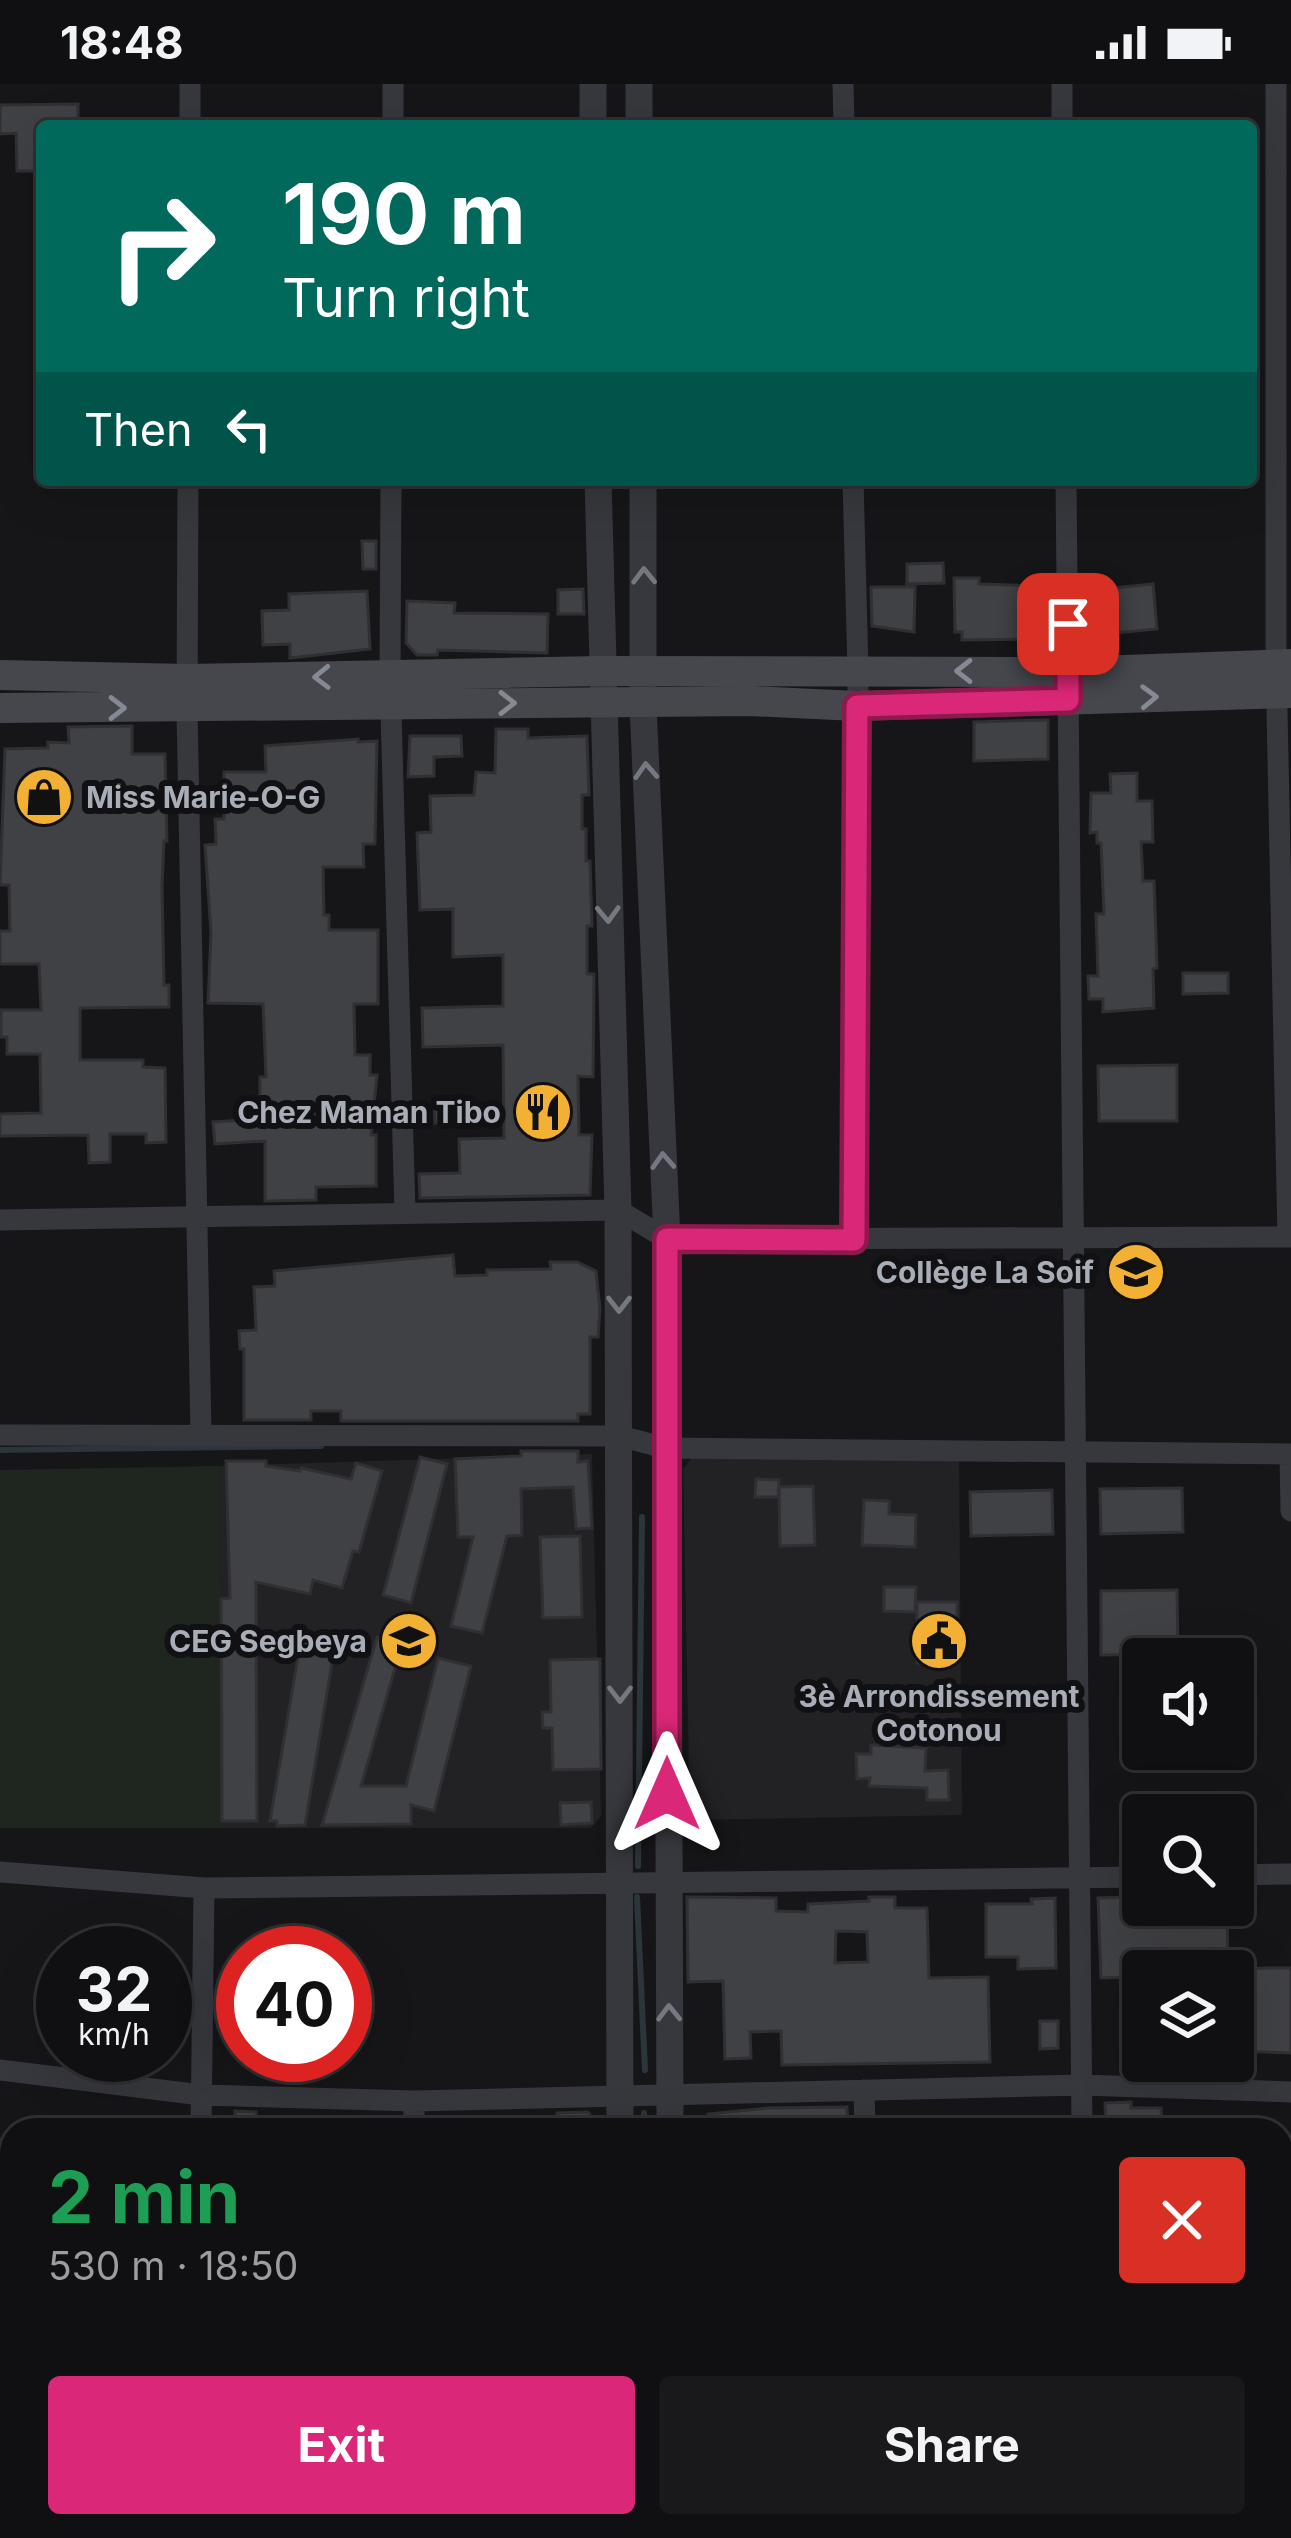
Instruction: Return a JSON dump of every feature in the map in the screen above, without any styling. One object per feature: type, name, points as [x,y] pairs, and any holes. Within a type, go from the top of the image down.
[{"type":"main road","points":[[0,708],[187,694],[601,687],[645,671],[858,671],[1068,686]]},
{"type":"main road","points":[[0,675],[187,694]]},
{"type":"main road","points":[[601,687],[643,705],[749,701],[857,706],[1068,686],[1284,678]]},
{"type":"street","points":[[190,84],[190,120]]},
{"type":"street","points":[[393,84],[393,120]]},
{"type":"street","points":[[592,84],[593,120]]},
{"type":"street","points":[[639,84],[639,120]]},
{"type":"street","points":[[843,84],[844,120]]},
{"type":"street","points":[[1062,84],[1062,120]]},
{"type":"street","points":[[0,1220],[618,1210],[667,1239],[1289,1237],[1276,84]]},
{"type":"street","points":[[188,486],[187,694],[201,1434]]},
{"type":"street","points":[[391,486],[405,1213]]},
{"type":"street","points":[[598,486],[618,1210],[620,2118]]},
{"type":"street","points":[[643,486],[643,705],[667,1239],[670,2118]]},
{"type":"street","points":[[853,486],[858,671],[854,1240]]},
{"type":"street","points":[[1066,486],[1082,2118]]},
{"type":"street","points":[[0,1435],[620,1436],[665,1448],[1290,1454],[1291,1510]]},
{"type":"street","points":[[0,1872],[204,1888],[1122,1878]]},
{"type":"street","points":[[1254,1875],[1291,1874]]},
{"type":"street","points":[[201,2118],[204,1888]]},
{"type":"street","points":[[0,2070],[201,2095],[414,2101],[1082,2085],[1291,2092]]},
{"type":"street","points":[[864,2090],[865,2118]]},
{"type":"street","points":[[414,2101],[414,2118]]},
{"type":"shaded area","points":[[698,1451],[959,1454],[962,1815],[690,1820],[683,1469]]},
{"type":"shaded area","name":"CEG Segbeya","points":[[592,1454],[601,1816],[591,1828],[222,1828],[219,1466]]},
{"type":"shaded area","points":[[219,1466],[222,1828],[0,1828],[0,1470]]},
{"type":"building","points":[[78,104],[78,120],[36,120],[36,171],[17,171],[16,133],[0,134],[0,105]]},
{"type":"building","points":[[362,541],[376,541],[376,569],[363,569]]},
{"type":"building","points":[[943,563],[944,583],[907,584],[907,564]]},
{"type":"building","points":[[954,578],[979,578],[979,584],[1044,586],[1044,594],[1052,593],[1052,616],[1044,617],[1045,639],[962,640],[962,632],[955,632]]},
{"type":"building","points":[[1153,584],[1157,629],[1083,636],[1082,591]]},
{"type":"building","points":[[871,587],[915,587],[914,632],[872,626]]},
{"type":"building","points":[[583,589],[584,614],[558,614],[558,590]]},
{"type":"building","points":[[367,591],[370,649],[290,658],[290,644],[263,645],[262,611],[289,610],[289,594]]},
{"type":"building","points":[[407,601],[455,603],[454,613],[548,614],[547,653],[438,650],[437,655],[417,655],[406,643]]},
{"type":"building","points":[[1048,720],[1048,759],[974,761],[974,722]]},
{"type":"building","points":[[132,726],[132,754],[165,754],[167,841],[162,886],[164,985],[169,985],[169,1007],[80,1008],[80,1060],[143,1060],[143,1067],[165,1068],[166,1142],[146,1143],[146,1134],[110,1134],[110,1162],[89,1163],[88,1135],[0,1136],[0,1114],[41,1113],[40,1054],[7,1054],[7,1037],[1,1037],[1,1010],[41,1010],[39,964],[0,964],[0,931],[10,931],[9,885],[0,885],[5,749],[69,743],[68,727]]},
{"type":"building","points":[[496,729],[528,729],[528,738],[587,736],[589,795],[582,795],[582,829],[586,829],[586,861],[590,861],[592,926],[587,926],[587,974],[594,974],[593,1077],[578,1076],[579,1135],[592,1135],[590,1195],[420,1198],[419,1174],[460,1173],[459,1139],[504,1138],[503,1045],[423,1047],[422,1008],[503,1006],[503,955],[453,957],[453,909],[420,910],[417,833],[431,832],[430,796],[474,795],[476,772],[495,773]]},
{"type":"building","points":[[410,736],[461,736],[462,756],[434,757],[434,776],[408,777]]},
{"type":"building","points":[[377,741],[375,844],[363,844],[364,867],[323,867],[324,915],[329,915],[329,930],[378,930],[378,1004],[354,1004],[355,1055],[370,1055],[370,1075],[377,1075],[371,1135],[376,1135],[376,1186],[316,1187],[316,1200],[265,1201],[265,1141],[215,1144],[213,1122],[260,1119],[260,1077],[266,1077],[263,1004],[208,1003],[211,933],[205,845],[216,844],[215,819],[224,819],[224,772],[266,772],[265,746]]},
{"type":"building","points":[[1137,773],[1137,801],[1152,801],[1153,842],[1141,842],[1143,881],[1154,881],[1154,1008],[1103,1012],[1103,999],[1089,999],[1088,976],[1098,976],[1096,914],[1104,914],[1101,843],[1097,843],[1097,832],[1090,833],[1091,793],[1111,793],[1110,774]]},
{"type":"building","points":[[1183,973],[1228,973],[1228,993],[1183,994]]},
{"type":"building","points":[[1177,1065],[1177,1121],[1099,1121],[1098,1066]]},
{"type":"building","points":[[472,1097],[473,1122],[435,1123],[434,1098]]},
{"type":"building","points":[[453,1255],[455,1276],[487,1275],[487,1270],[551,1269],[550,1262],[577,1262],[596,1271],[600,1309],[598,1337],[590,1337],[590,1414],[578,1414],[578,1421],[341,1421],[341,1411],[311,1411],[311,1420],[244,1420],[244,1349],[240,1349],[239,1331],[256,1330],[254,1287],[275,1286],[274,1271]]},
{"type":"building","points":[[521,1451],[578,1451],[578,1462],[588,1461],[592,1528],[576,1529],[573,1487],[521,1489],[522,1535],[507,1536],[482,1633],[451,1626],[473,1537],[458,1537],[455,1459],[521,1456]]},
{"type":"building","points":[[420,1457],[447,1464],[411,1603],[383,1595]]},
{"type":"building","points":[[226,1461],[266,1461],[266,1466],[351,1479],[356,1463],[382,1471],[359,1552],[353,1551],[342,1588],[313,1580],[310,1594],[256,1582],[257,1821],[222,1821],[221,1599],[230,1598]]},
{"type":"building","points":[[756,1479],[779,1480],[778,1497],[755,1497]]},
{"type":"building","points":[[813,1486],[815,1545],[780,1546],[779,1487]]},
{"type":"building","points":[[1182,1488],[1183,1532],[1101,1534],[1100,1489]]},
{"type":"building","points":[[1052,1490],[1053,1534],[971,1536],[970,1492]]},
{"type":"building","points":[[864,1500],[889,1501],[889,1514],[916,1515],[915,1547],[862,1545]]},
{"type":"building","points":[[580,1536],[582,1617],[543,1618],[540,1537]]},
{"type":"building","points":[[884,1587],[916,1587],[915,1612],[884,1611]]},
{"type":"building","points":[[1177,1590],[1178,1638],[1122,1638],[1122,1655],[1101,1655],[1101,1591]]},
{"type":"building","points":[[917,1602],[957,1602],[957,1663],[917,1663]]},
{"type":"building","points":[[302,1633],[336,1639],[305,1825],[277,1826],[277,1821],[270,1821]]},
{"type":"building","points":[[377,1637],[402,1644],[361,1786],[406,1786],[438,1658],[471,1666],[434,1811],[411,1805],[411,1824],[322,1825]]},
{"type":"building","points":[[600,1659],[601,1769],[553,1770],[552,1728],[543,1728],[542,1712],[551,1712],[550,1660]]},
{"type":"building","points":[[871,1745],[926,1748],[925,1771],[948,1770],[949,1800],[927,1800],[927,1788],[869,1786],[870,1778],[857,1779],[856,1754],[871,1754]]},
{"type":"building","points":[[591,1802],[592,1823],[561,1825],[560,1803]]},
{"type":"building","points":[[687,1897],[776,1898],[776,1911],[808,1912],[808,1904],[895,1897],[895,1908],[927,1908],[929,1978],[988,1977],[990,2062],[782,2065],[781,2031],[750,2032],[751,2058],[725,2059],[723,1981],[688,1982]],"holes":[[[836,1931],[867,1932],[868,1962],[835,1963]]]},
{"type":"building","points":[[1122,1897],[1122,1926],[1227,1926],[1228,1950],[1122,1950],[1122,1977],[1101,1978],[1098,1898]]},
{"type":"building","points":[[1055,1898],[1056,1968],[1018,1969],[1018,1957],[986,1957],[986,1904],[1032,1904],[1031,1899]]},
{"type":"building","points":[[1291,1968],[1291,2053],[1254,2052],[1254,1969]]},
{"type":"building","points":[[1040,2021],[1058,2021],[1058,2048],[1040,2049]]},
{"type":"building","points":[[1105,2103],[1161,2108],[1161,2118],[1106,2118]]},
{"type":"building","points":[[847,2107],[848,2118],[708,2118],[708,2114]]},
{"type":"building","points":[[235,2111],[256,2112],[256,2118],[235,2118]]},
{"type":"building","points":[[588,2112],[593,2118],[557,2118],[557,2113]]},
{"type":"waterway","points":[[0,1450],[321,1446]]},
{"type":"waterway","points":[[638,1866],[642,1517]]},
{"type":"waterway","points":[[637,1897],[645,2070]]},
{"type":"waterway","points":[[644,2113],[644,2118]]},
{"type":"place","name":"Miss Marie-O-G","points":[[44,797]]},
{"type":"place","name":"Chez Maman Tibo","points":[[543,1112]]},
{"type":"place","name":"Collège La Soif","points":[[1136,1272]]},
{"type":"place","name":"CEG Segbeya","points":[[409,1641]]},
{"type":"place","name":"3è Arrondissement Cotonou","points":[[939,1641]]},
{"type":"route","points":[[667,1794],[667,1239],[854,1240],[857,706],[1068,700],[1068,624]]}]
